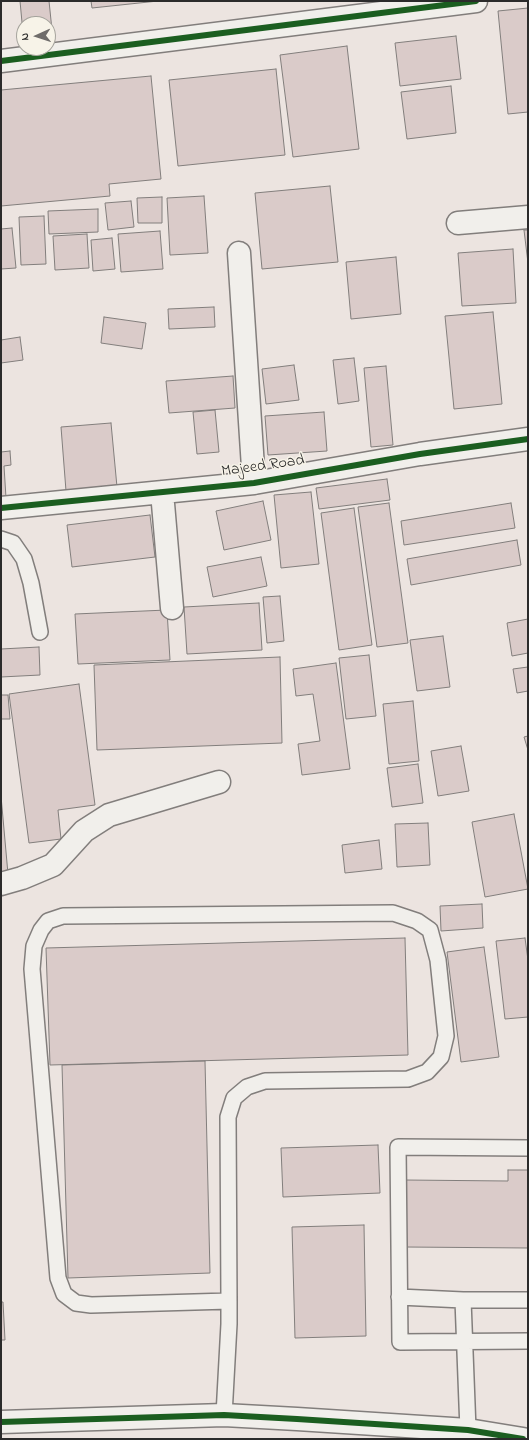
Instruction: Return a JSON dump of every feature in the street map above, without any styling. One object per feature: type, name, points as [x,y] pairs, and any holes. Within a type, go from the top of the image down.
[{"type":"street","points":[[1,61],[476,1]]},
{"type":"street","points":[[458,223],[528,217]]},
{"type":"street","points":[[239,254],[254,483]]},
{"type":"street","name":"Majeed Road","points":[[1,508],[254,483],[420,454],[528,440]]},
{"type":"street","points":[[162,492],[172,608]]},
{"type":"street","points":[[1,884],[22,878],[53,865],[84,831],[109,815],[219,782]]},
{"type":"street","points":[[1,1422],[224,1415],[297,1418],[468,1430],[523,1439]]},
{"type":"lane","points":[[1,539],[13,543],[24,559],[31,583],[40,632]]},
{"type":"lane","points":[[224,1415],[229,1301],[228,1117],[234,1098],[247,1088],[264,1081],[408,1079],[427,1072],[441,1057],[446,1036],[438,960],[430,930],[417,921],[393,913],[64,916],[48,921],[41,930],[34,946],[32,969],[58,1278],[64,1294],[76,1303],[91,1305],[229,1301]]},
{"type":"lane","points":[[528,1148],[398,1147],[400,1342],[528,1342]]},
{"type":"lane","points":[[400,1297],[463,1300],[528,1300]]},
{"type":"lane","points":[[463,1300],[468,1430]]},
{"type":"building","points":[[20,1],[49,1],[51,16],[21,16]]},
{"type":"building","points":[[91,1],[158,1],[92,8]]},
{"type":"building","points":[[528,8],[528,112],[508,114],[498,11]]},
{"type":"building","points":[[456,36],[461,79],[400,86],[395,43]]},
{"type":"building","points":[[347,46],[359,149],[293,157],[280,55]]},
{"type":"building","points":[[276,69],[285,155],[178,166],[169,80]]},
{"type":"building","points":[[151,76],[161,179],[109,184],[110,196],[1,206],[1,90]]},
{"type":"building","points":[[451,86],[456,133],[407,139],[401,92]]},
{"type":"building","points":[[330,186],[338,262],[262,269],[255,193]]},
{"type":"building","points":[[204,196],[208,253],[170,255],[167,198]]},
{"type":"building","points":[[162,197],[162,223],[138,223],[137,198]]},
{"type":"building","points":[[131,201],[134,227],[108,230],[105,203]]},
{"type":"building","points":[[98,209],[98,232],[49,234],[48,211]]},
{"type":"building","points":[[44,216],[46,264],[21,265],[19,217]]},
{"type":"building","points":[[12,228],[16,268],[1,269],[1,229]]},
{"type":"building","points":[[524,230],[528,230],[528,263]]},
{"type":"building","points":[[160,231],[163,269],[121,272],[118,234]]},
{"type":"building","points":[[87,234],[89,268],[55,270],[53,236]]},
{"type":"building","points":[[112,238],[115,269],[93,271],[91,240]]},
{"type":"building","points":[[513,249],[516,303],[462,306],[458,253]]},
{"type":"building","points":[[396,257],[401,314],[351,319],[346,262]]},
{"type":"building","points":[[214,307],[215,327],[169,329],[168,309]]},
{"type":"building","points":[[493,312],[502,404],[454,409],[445,316]]},
{"type":"building","points":[[104,317],[146,323],[142,349],[101,343]]},
{"type":"building","points":[[20,337],[23,360],[1,363],[1,340]]},
{"type":"building","points":[[354,358],[359,401],[338,404],[333,360]]},
{"type":"building","points":[[294,365],[299,400],[266,404],[262,369]]},
{"type":"building","points":[[386,366],[393,445],[371,447],[364,368]]},
{"type":"building","points":[[233,376],[235,408],[169,413],[166,381]]},
{"type":"building","points":[[215,410],[219,452],[197,454],[193,412]]},
{"type":"building","points":[[324,412],[327,451],[268,455],[265,416]]},
{"type":"building","points":[[111,423],[117,487],[66,491],[61,427]]},
{"type":"building","points":[[10,451],[11,465],[4,466],[6,498],[1,498],[1,452]]},
{"type":"building","points":[[387,479],[390,500],[319,509],[316,488]]},
{"type":"building","points":[[311,492],[319,564],[281,568],[274,495]]},
{"type":"building","points":[[263,501],[271,540],[224,550],[216,511]]},
{"type":"building","points":[[389,503],[408,643],[377,647],[358,507]]},
{"type":"building","points":[[511,503],[515,528],[404,545],[401,521]]},
{"type":"building","points":[[354,508],[372,645],[339,650],[321,513]]},
{"type":"building","points":[[150,515],[155,557],[72,567],[67,525]]},
{"type":"building","points":[[517,540],[521,565],[411,585],[407,559]]},
{"type":"building","points":[[261,557],[267,586],[213,597],[207,567]]},
{"type":"building","points":[[280,596],[284,641],[267,643],[263,597]]},
{"type":"building","points":[[259,603],[262,650],[187,654],[184,607]]},
{"type":"building","points":[[167,610],[170,660],[78,664],[75,614]]},
{"type":"building","points":[[528,619],[528,653],[512,656],[507,623]]},
{"type":"building","points":[[443,636],[450,687],[417,691],[410,640]]},
{"type":"building","points":[[39,647],[40,675],[1,677],[1,649]]},
{"type":"building","points":[[369,655],[376,716],[346,719],[339,658]]},
{"type":"building","points":[[280,657],[282,743],[97,750],[94,665]]},
{"type":"building","points":[[336,663],[350,769],[302,775],[298,744],[320,741],[313,694],[296,696],[293,669]]},
{"type":"building","points":[[528,667],[528,691],[517,693],[513,669]]},
{"type":"building","points":[[79,684],[95,805],[58,810],[61,839],[29,843],[9,694]]},
{"type":"building","points":[[1,695],[8,695],[10,719],[1,719]]},
{"type":"building","points":[[413,701],[419,761],[389,764],[383,704]]},
{"type":"building","points":[[528,736],[528,750],[524,737]]},
{"type":"building","points":[[461,746],[469,791],[438,796],[431,751]]},
{"type":"building","points":[[418,764],[423,803],[392,807],[387,768]]},
{"type":"building","points":[[1,796],[8,874],[1,875]]},
{"type":"building","points":[[514,814],[528,889],[485,897],[472,822]]},
{"type":"building","points":[[428,823],[430,865],[397,867],[395,824]]},
{"type":"building","points":[[379,840],[382,869],[345,873],[342,845]]},
{"type":"building","points":[[482,904],[483,928],[441,931],[440,906]]},
{"type":"building","points":[[405,938],[408,1055],[50,1065],[46,948]]},
{"type":"building","points":[[525,938],[528,960],[528,1017],[505,1019],[496,941]]},
{"type":"building","points":[[484,947],[499,1057],[461,1062],[447,952]]},
{"type":"building","points":[[205,1061],[210,1273],[68,1278],[62,1065]]},
{"type":"building","points":[[378,1145],[380,1193],[283,1197],[281,1148]]},
{"type":"building","points":[[508,1170],[528,1170],[528,1248],[405,1247],[405,1180],[508,1181]]},
{"type":"building","points":[[364,1225],[366,1336],[295,1338],[292,1227]]},
{"type":"building","points":[[1,1302],[3,1302],[5,1340],[1,1340]]},
{"type":"cycle path","points":[[1,61],[476,1]]},
{"type":"cycle path","points":[[1,508],[254,483],[420,454],[528,439]]},
{"type":"cycle path","points":[[1,1422],[224,1415],[468,1430],[523,1439]]}]
